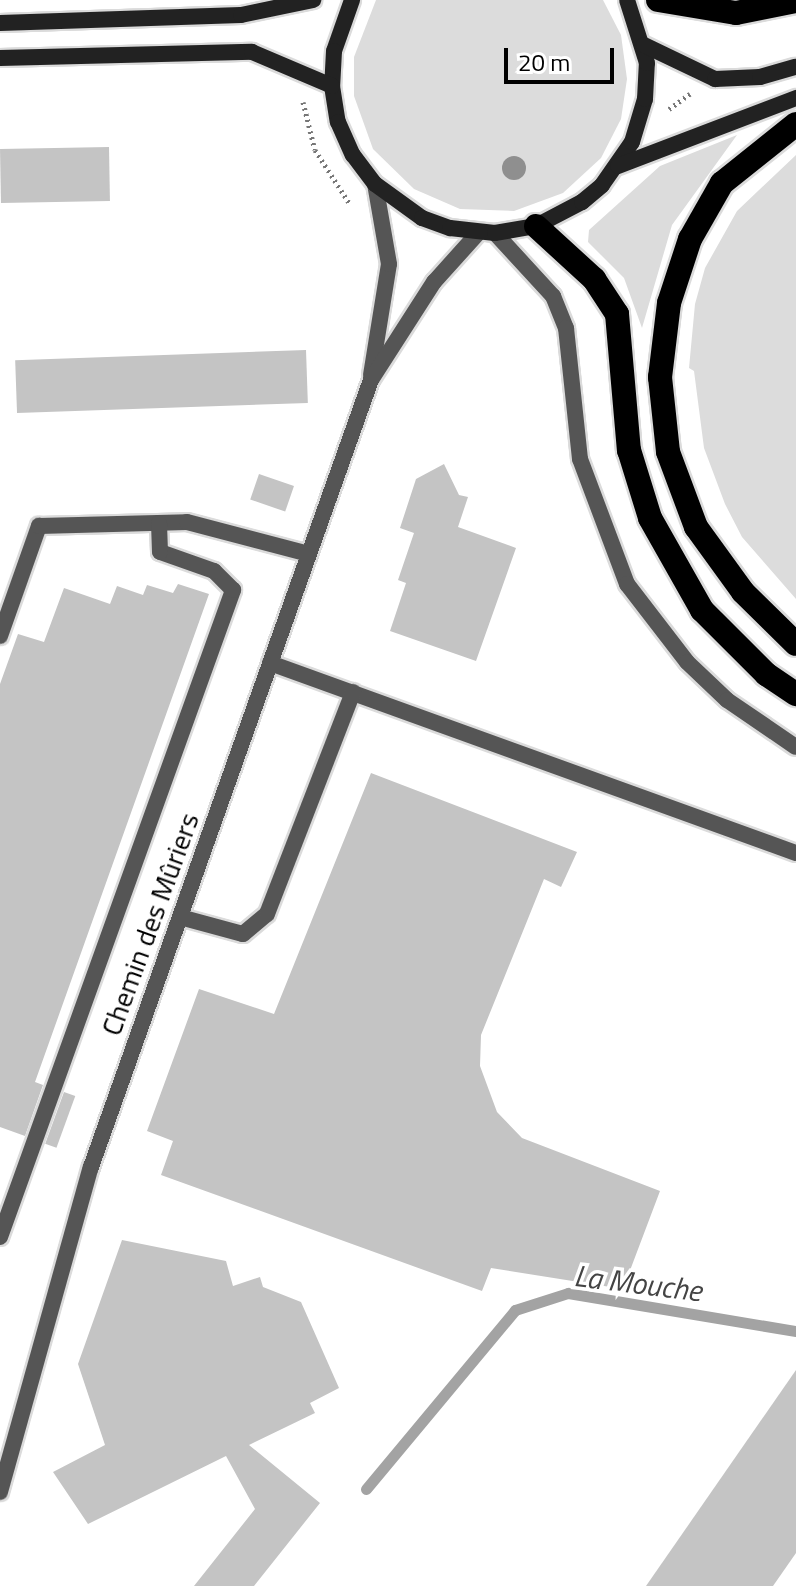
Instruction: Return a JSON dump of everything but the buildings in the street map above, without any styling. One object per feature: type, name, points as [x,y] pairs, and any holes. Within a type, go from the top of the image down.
[{"type":"highway","points":[[658,0],[736,13],[796,1]]},
{"type":"highway","points":[[796,124],[722,183],[690,239],[669,303],[660,377],[668,452],[696,527],[743,592],[796,644]]},
{"type":"highway","points":[[536,226],[594,279],[617,314],[629,450],[650,518],[702,610],[766,674],[796,694]]},
{"type":"main road","points":[[0,23],[241,15],[313,0]]},
{"type":"main road","points":[[352,0],[334,51],[332,86],[343,133],[375,184],[422,218],[487,232],[536,226],[582,202],[618,166],[643,108],[644,45],[627,0]]},
{"type":"main road","points":[[644,45],[715,79],[760,77],[796,67]]},
{"type":"main road","points":[[0,58],[252,52],[332,86]]},
{"type":"main road","points":[[618,166],[796,98]]},
{"type":"street","name":"Chemin des Mûriers","points":[[0,1492],[64,1253],[371,380],[389,264],[375,184]]},
{"type":"street","name":"Chemin des Mûriers","points":[[371,380],[434,282],[487,232]]},
{"type":"street","points":[[487,232],[553,296],[566,328],[580,459],[627,584],[687,662],[727,700],[796,747]]},
{"type":"street","points":[[0,636],[39,526],[187,522],[309,554]]},
{"type":"street","points":[[0,1237],[233,590],[214,571],[160,552],[159,523]]},
{"type":"street","points":[[270,663],[796,853]]},
{"type":"street","points":[[180,917],[243,934],[267,914],[353,692]]},
{"type":"shaded area","points":[[376,0],[603,0],[621,35],[627,79],[621,119],[601,158],[563,193],[514,211],[460,209],[414,189],[373,149],[354,96],[354,57]]},
{"type":"shaded area","points":[[737,135],[672,225],[642,328],[624,278],[588,242],[589,230],[660,166]]},
{"type":"shaded area","points":[[796,155],[796,599],[742,537],[725,504],[704,448],[694,371],[689,368],[695,304],[705,268],[737,211]]},
{"type":"waterway","name":"La Mouche","points":[[366,1489],[515,1310],[568,1293],[796,1331]]}]
